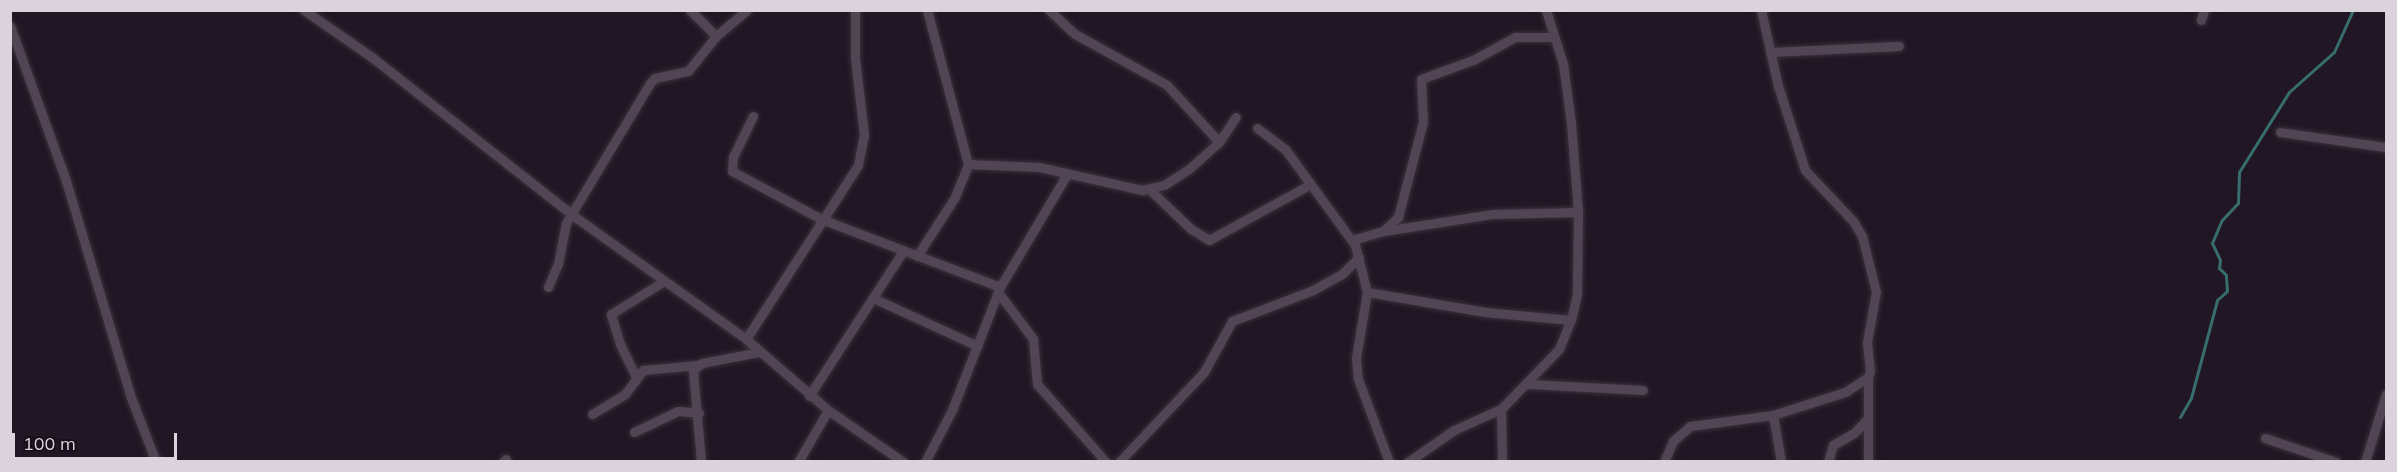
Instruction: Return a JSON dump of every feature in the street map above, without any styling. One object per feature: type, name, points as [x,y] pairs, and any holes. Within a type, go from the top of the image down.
[{"type":"street","points":[[304,10],[373,58],[571,214],[638,258],[664,281],[746,339],[809,396],[903,462]]},
{"type":"street","points":[[690,10],[716,36]]},
{"type":"street","points":[[548,287],[558,264],[563,230],[650,83],[656,78],[688,71],[716,36],[747,10]]},
{"type":"street","points":[[746,339],[861,154],[864,135],[855,58],[855,10]]},
{"type":"street","points":[[917,256],[955,198],[968,164],[927,10]]},
{"type":"street","points":[[1049,10],[1075,34],[1167,85],[1220,142]]},
{"type":"street","points":[[1408,462],[1454,430],[1501,409],[1529,384],[1559,349],[1571,320],[1577,293],[1578,212],[1568,89],[1546,10]]},
{"type":"street","points":[[1761,10],[1770,52],[1805,170],[1853,221],[1862,236],[1876,291],[1867,336],[1868,462]]},
{"type":"street","points":[[10,26],[66,181],[130,395],[156,462]]},
{"type":"street","points":[[1383,231],[1398,217],[1421,135],[1421,79],[1473,60],[1515,37],[1554,37]]},
{"type":"street","points":[[1770,52],[1899,46]]},
{"type":"street","points":[[753,116],[733,157],[732,171],[821,219],[999,289],[1033,339],[1037,384],[1106,462]]},
{"type":"street","points":[[968,164],[1039,167],[1142,190],[1149,189],[1164,185],[1189,169],[1220,142],[1236,117]]},
{"type":"street","points":[[1257,128],[1285,149],[1352,240],[1359,257],[1367,292],[1356,358],[1358,379],[1389,462]]},
{"type":"street","points":[[2280,132],[2386,147]]},
{"type":"street","points":[[925,462],[978,346],[999,289],[1067,174]]},
{"type":"street","points":[[1149,189],[1191,229],[1209,240],[1311,184]]},
{"type":"street","points":[[1352,240],[1383,231],[1492,214],[1578,212]]},
{"type":"street","points":[[809,396],[903,251]]},
{"type":"street","points":[[1119,462],[1204,372],[1232,321],[1313,290],[1342,274],[1359,257]]},
{"type":"street","points":[[636,377],[620,344],[611,314],[664,281]]},
{"type":"street","points":[[1367,292],[1485,312],[1571,320]]},
{"type":"street","points":[[873,298],[978,346]]},
{"type":"street","points":[[592,414],[625,394],[636,377],[650,368],[698,365],[759,352]]},
{"type":"street","points":[[698,365],[692,379],[699,413],[701,462]]},
{"type":"street","points":[[1664,462],[1673,441],[1690,426],[1773,415],[1845,392],[1868,377]]},
{"type":"street","points":[[1529,384],[1643,390]]},
{"type":"street","points":[[2365,462],[2386,394]]},
{"type":"street","points":[[1501,409],[1502,462]]},
{"type":"street","points":[[798,462],[828,410]]},
{"type":"street","points":[[634,432],[678,411],[699,413]]},
{"type":"street","points":[[1773,415],[1781,462]]},
{"type":"street","points":[[1828,462],[1833,445],[1860,428],[1867,419]]},
{"type":"street","points":[[2265,438],[2336,462]]},
{"type":"waterway","points":[[2180,417],[2191,398],[2217,300],[2227,291],[2226,275],[2219,268],[2220,260],[2212,243],[2222,220],[2238,203],[2239,172],[2289,92],[2334,52],[2353,10]]}]
